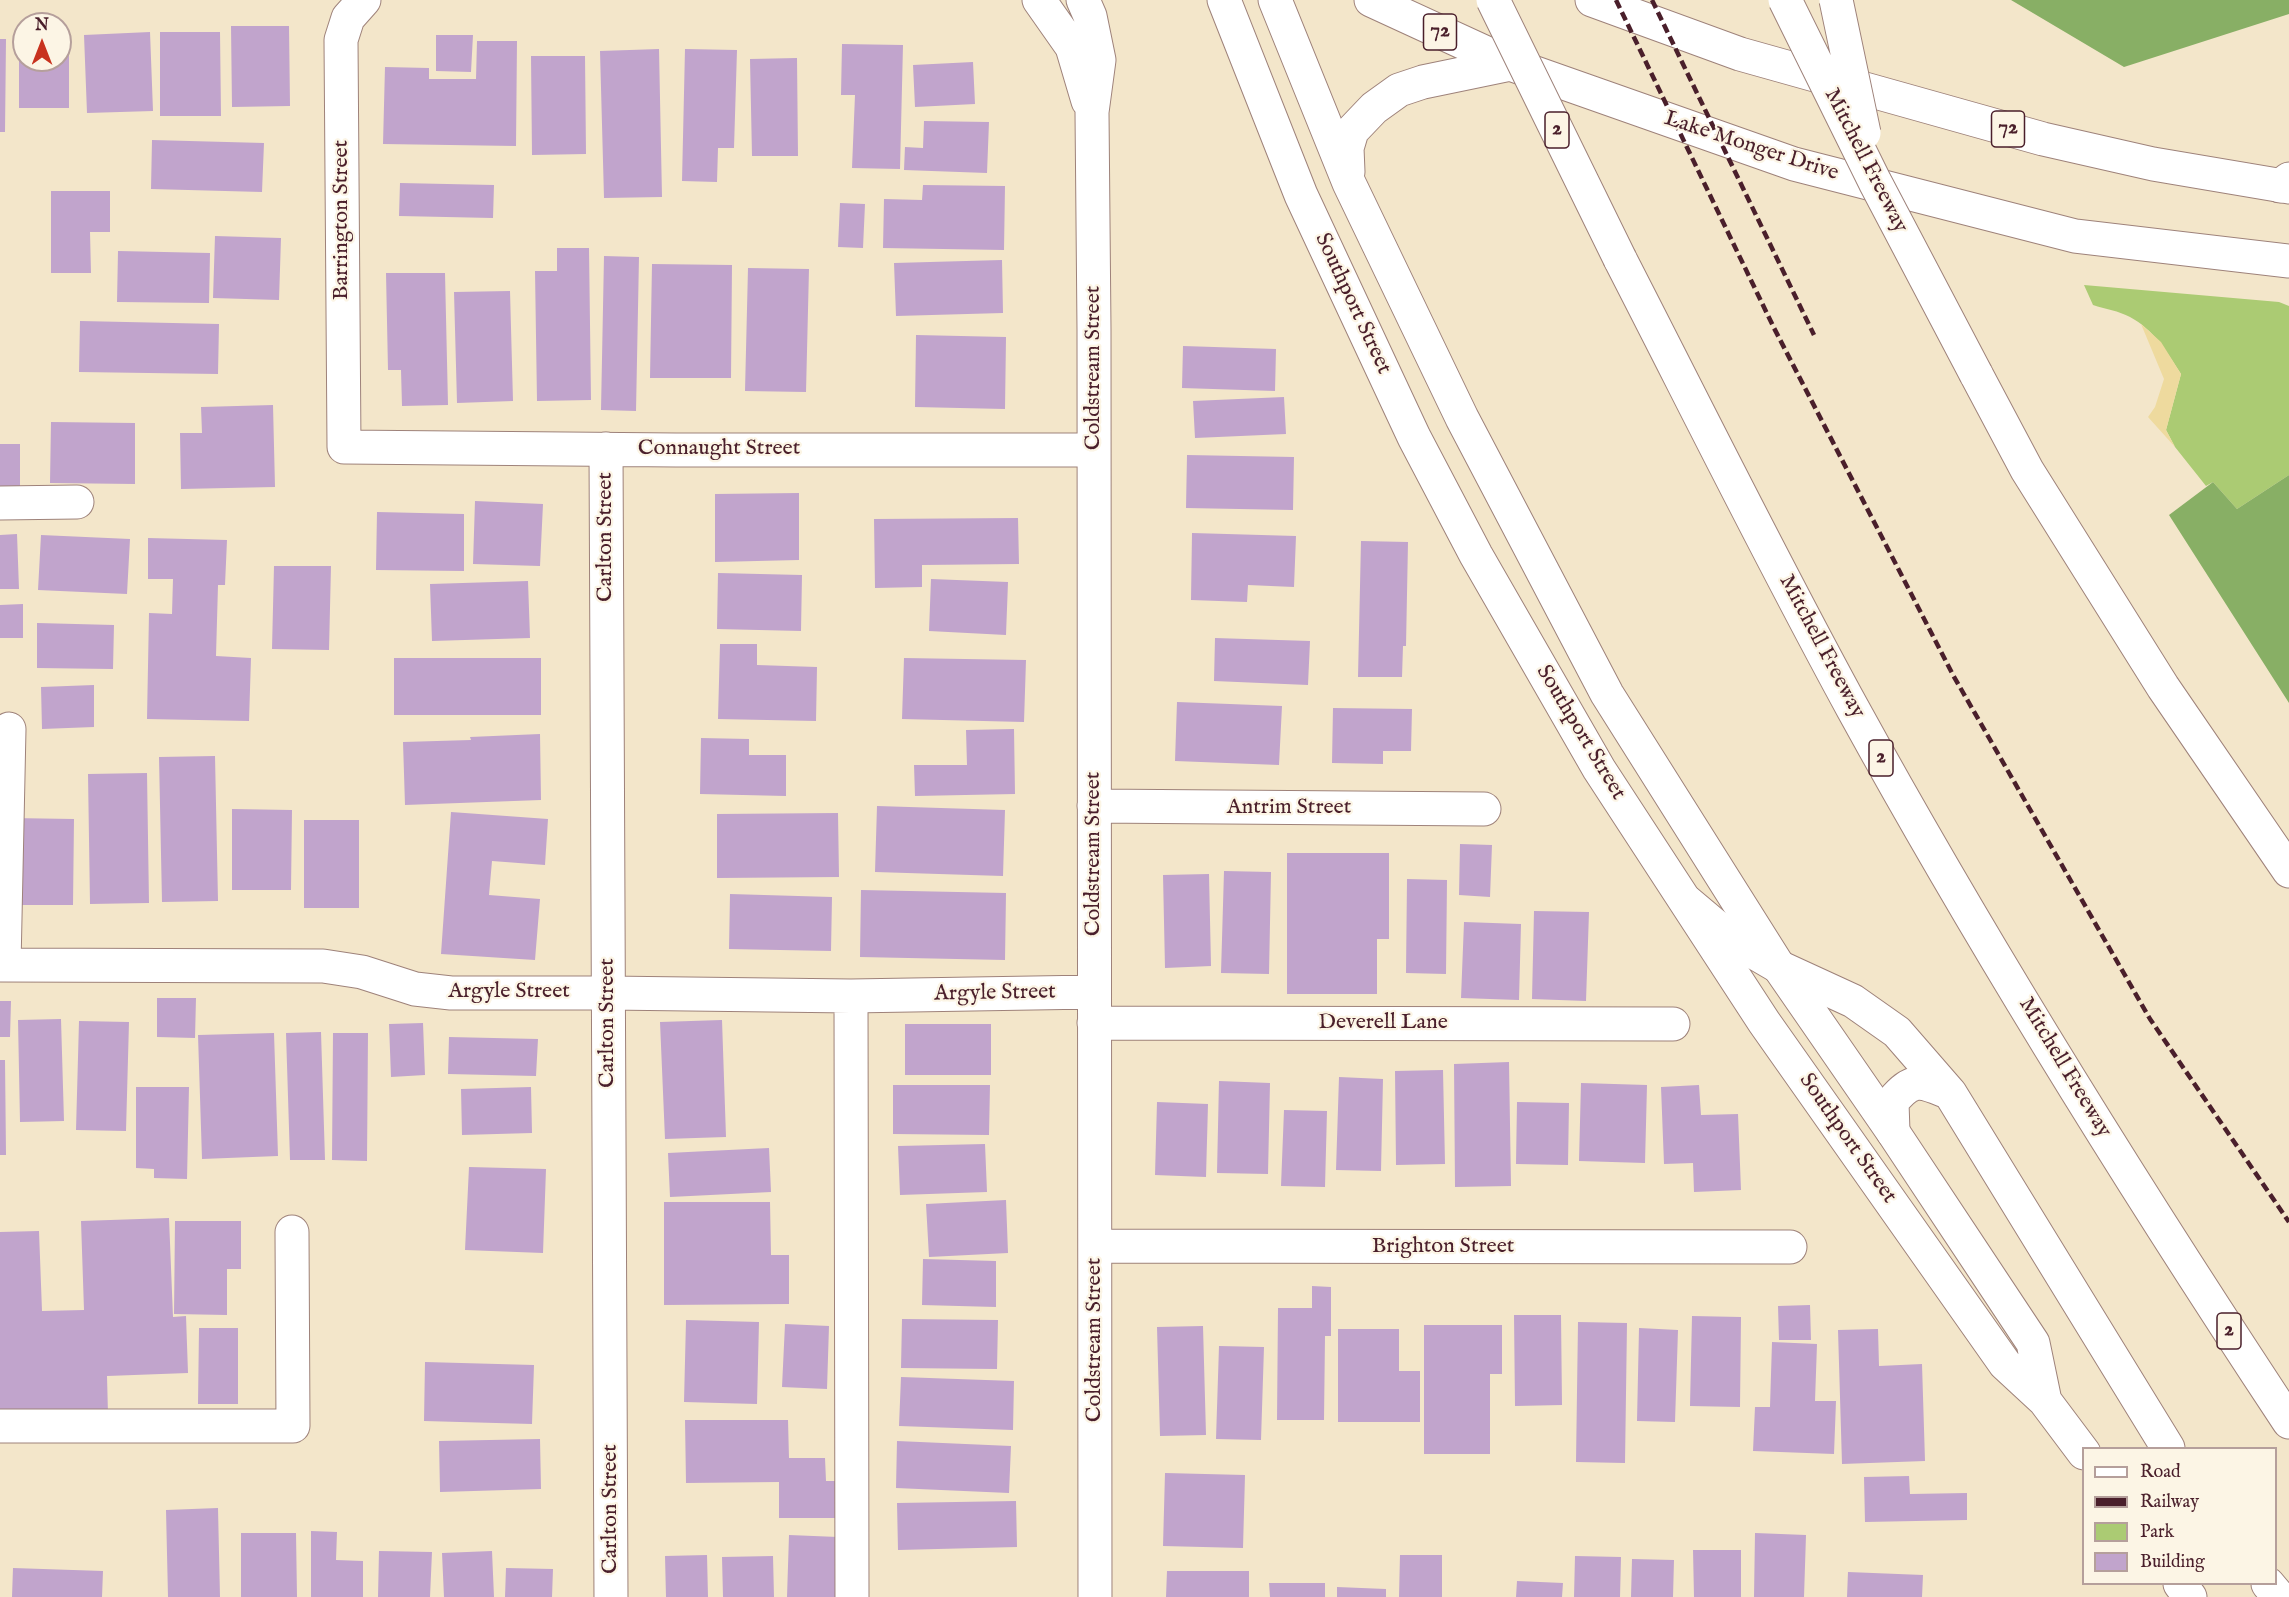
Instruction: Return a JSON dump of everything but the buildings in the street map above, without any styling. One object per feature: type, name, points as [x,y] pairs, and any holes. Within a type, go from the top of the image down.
[{"type":"main road","name":"Barrington Street","points":[[344,447],[341,40],[348,18],[364,0]]},
{"type":"main road","name":"Coldstream Street","points":[[1039,0],[1072,47],[1092,112]]},
{"type":"main road","name":"Coldstream Street","points":[[1083,0],[1090,16],[1100,60],[1092,112],[1095,1597]]},
{"type":"main road","name":"Southport Street","points":[[1224,0],[1301,195],[1414,437],[1476,555],[1599,769],[1764,1022],[2005,1365],[2045,1401],[2082,1450]]},
{"type":"main road","name":"Southport Street","points":[[1275,0],[1349,183],[1462,418],[1607,694],[1779,967],[1893,1132],[2033,1343],[2045,1401]]},
{"type":"main road","name":"Lake Monger Drive","points":[[1371,0],[1510,64],[1794,164],[2075,237],[2289,261]]},
{"type":"main road","name":"Mitchell Freeway","points":[[1493,0],[1620,260],[1852,708],[1983,938],[2169,1240],[2289,1422]]},
{"type":"main road","name":"72","points":[[1592,0],[1740,54],[2043,139],[2153,164],[2286,184]]},
{"type":"main road","name":"Mitchell Freeway","points":[[1785,0],[1875,182],[2027,470],[2163,687],[2289,871]]},
{"type":"main road","points":[[1836,0],[1875,182]]},
{"type":"main road","points":[[1349,183],[1347,148],[1352,131],[1374,108],[1399,90],[1423,82],[1510,64]]},
{"type":"main road","name":"Connaught Street","points":[[344,447],[1094,450]]},
{"type":"main road","name":"Carlton Street","points":[[606,449],[611,1597]]},
{"type":"main road","points":[[0,502],[77,502]]},
{"type":"main road","points":[[2,965],[9,729]]},
{"type":"main road","name":"Antrim Street","points":[[1094,806],[1484,809]]},
{"type":"main road","points":[[1687,902],[1731,939],[1779,967],[1853,1000],[1897,1032],[1950,1093],[2167,1447]]},
{"type":"main road","name":"Argyle Street","points":[[2,965],[323,966],[362,972],[415,989],[451,993],[851,996],[1094,1007]]},
{"type":"main road","points":[[851,996],[852,1597]]},
{"type":"main road","name":"Deverell Lane","points":[[1094,1007],[1672,1024]]},
{"type":"main road","points":[[1893,1132],[1892,1102],[1904,1087],[1922,1083],[1950,1093]]},
{"type":"main road","points":[[0,1426],[293,1426],[292,1232]]},
{"type":"main road","name":"Brighton Street","points":[[1095,1246],[1790,1247]]},
{"type":"main road","points":[[2181,1585],[2190,1597]]},
{"type":"main road","points":[[2269,1585],[2279,1597]]},
{"type":"green space","points":[[2011,0],[2289,0],[2289,14],[2124,67]]},
{"type":"green space","points":[[2084,285],[2279,302],[2289,306],[2289,475],[2237,509],[2213,482],[2206,486],[2175,447],[2166,430],[2181,374],[2159,342],[2146,328],[2126,315],[2093,305]]},
{"type":"green space","points":[[2289,475],[2289,703],[2169,515],[2213,482],[2237,509]]},
{"type":"sand","points":[[2141,324],[2161,342],[2181,374],[2166,430],[2175,447],[2148,417],[2155,407],[2164,379]]},
{"type":"railway","points":[[1616,0],[1774,328],[1953,675],[2150,1019],[2289,1222]]},
{"type":"railway","points":[[1652,0],[1814,335]]}]
